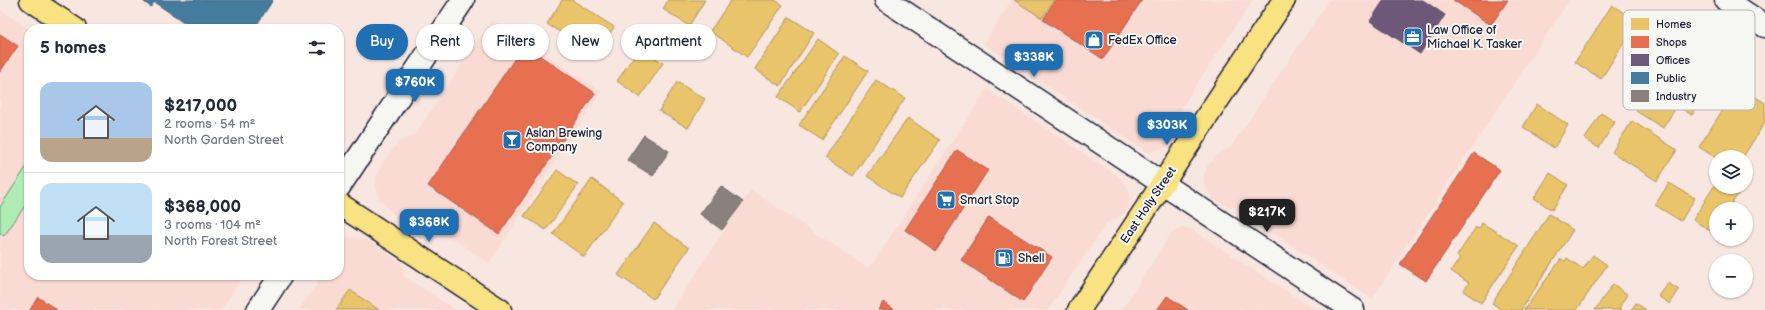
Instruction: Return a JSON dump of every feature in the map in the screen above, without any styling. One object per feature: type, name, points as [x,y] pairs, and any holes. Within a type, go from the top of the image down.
[{"type":"main road","points":[[31,0],[67,24]]},
{"type":"main road","name":"East Holly Street","points":[[1079,310],[1284,0]]},
{"type":"main road","points":[[344,207],[500,310]]},
{"type":"street","points":[[344,179],[463,0]]},
{"type":"street","points":[[886,0],[1353,310]]},
{"type":"street","points":[[1726,0],[1741,10]]},
{"type":"street","points":[[1755,19],[1765,26]]},
{"type":"street","points":[[258,310],[278,280]]},
{"type":"shaded area","points":[[1012,0],[1253,0],[1179,111],[1180,128],[1172,143],[1155,151],[1147,152],[984,44]]},
{"type":"shaded area","points":[[1329,0],[1569,0],[1372,299],[1234,207],[1222,204],[1212,198],[1204,184],[1204,175],[1207,167],[1217,155],[1231,147]]},
{"type":"shaded area","points":[[0,10],[24,26],[24,280],[241,280],[221,310],[0,310]]},
{"type":"shaded area","points":[[492,19],[500,24],[489,24]]},
{"type":"shaded area","points":[[482,34],[482,60],[549,60],[549,57],[601,91],[489,263],[442,231],[429,232],[391,212],[379,198],[376,186],[377,175],[382,164],[398,142],[415,135],[465,60],[474,60],[474,46]]},
{"type":"shaded area","points":[[987,89],[1119,177],[1127,186],[1130,198],[1128,208],[1120,217],[1107,222],[1048,310],[672,310],[751,190],[869,269]]},
{"type":"shaded area","points":[[1181,227],[1191,229],[1315,310],[1122,310],[1172,232]]},
{"type":"shaded area","points":[[348,237],[368,240],[402,263],[404,276],[455,310],[299,310],[317,284],[317,280],[344,280],[344,238]]},
{"type":"green space","points":[[24,171],[24,207],[4,236],[0,233],[0,207]]},
{"type":"building: Homes","points":[[562,0],[572,0],[609,24],[557,24],[557,30],[547,24]]},
{"type":"building: Homes","points":[[668,0],[705,0],[690,24],[686,24],[663,9]]},
{"type":"building: Homes","points":[[731,0],[775,0],[783,5],[747,57],[716,35],[716,24],[715,24]]},
{"type":"building: Homes","points":[[1014,0],[1054,0],[1042,18]]},
{"type":"building: Homes","points":[[1612,5],[1623,12],[1623,44],[1601,79],[1575,62]]},
{"type":"building: Homes","points":[[789,17],[814,33],[780,86],[755,69]]},
{"type":"building: Homes","points":[[818,39],[839,54],[800,112],[778,97]]},
{"type":"building: Homes","points":[[845,56],[868,71],[822,140],[799,125]]},
{"type":"building: Homes","points":[[631,60],[659,60],[663,63],[640,97],[617,81]]},
{"type":"building: Homes","points":[[876,80],[905,98],[853,176],[825,158]]},
{"type":"building: Homes","points":[[677,82],[705,99],[688,128],[659,111]]},
{"type":"building: Homes","points":[[1755,97],[1765,103],[1765,122],[1747,150],[1709,150],[1709,153],[1699,147],[1723,110],[1755,110]]},
{"type":"building: Homes","points":[[1537,104],[1568,125],[1554,148],[1523,127]]},
{"type":"building: Homes","points":[[1637,110],[1674,110],[1663,128]]},
{"type":"building: Homes","points":[[1684,110],[1695,110],[1692,115]]},
{"type":"building: Homes","points":[[1601,113],[1615,122],[1599,148],[1585,139]]},
{"type":"building: Homes","points":[[908,118],[940,140],[900,198],[867,176]]},
{"type":"building: Homes","points":[[1632,121],[1677,150],[1657,181],[1612,152]]},
{"type":"building: Homes","points":[[557,170],[578,185],[546,230],[524,216]]},
{"type":"building: Homes","points":[[1550,173],[1568,185],[1552,210],[1534,198]]},
{"type":"building: Homes","points":[[592,179],[623,202],[584,257],[553,234]]},
{"type":"building: Homes","points":[[1669,183],[1695,198],[1681,221],[1655,205]]},
{"type":"building: Homes","points":[[1709,194],[1738,194],[1733,202],[1709,202],[1709,230],[1693,220]]},
{"type":"building: Homes","points":[[1549,214],[1573,230],[1521,310],[1502,310],[1492,303]]},
{"type":"building: Homes","points":[[654,223],[689,248],[653,299],[618,275]]},
{"type":"building: Homes","points":[[1482,223],[1519,246],[1481,303],[1463,291],[1469,283],[1451,271],[1460,258],[1457,256],[1476,227],[1479,229]]},
{"type":"building: Homes","points":[[1593,255],[1607,265],[1577,310],[1524,310],[1561,259],[1565,261],[1567,258],[1583,269]]},
{"type":"building: Homes","points":[[1668,283],[1679,290],[1670,304],[1658,296]]},
{"type":"building: Homes","points":[[1613,284],[1628,295],[1619,308],[1622,310],[1595,310]]},
{"type":"building: Homes","points":[[350,290],[379,310],[336,310]]},
{"type":"building: Homes","points":[[1636,303],[1646,310],[1631,310]]},
{"type":"building: Shops","name":"FedEx Office","points":[[1055,0],[1142,0],[1103,59],[1043,20]]},
{"type":"building: Shops","points":[[1453,0],[1508,0],[1491,25]]},
{"type":"building: Shops","points":[[0,34],[18,46],[0,72]]},
{"type":"building: Shops","name":"Aslan Brewing Company","points":[[514,60],[546,60],[595,93],[499,234],[428,186]]},
{"type":"building: Shops","name":"Smart Stop","points":[[957,150],[988,170],[936,251],[905,230]]},
{"type":"building: Shops","points":[[1474,153],[1500,170],[1426,281],[1400,264]]},
{"type":"building: Shops","points":[[989,217],[1052,257],[1023,302],[961,260]]},
{"type":"building: Shops","points":[[1167,296],[1188,310],[1157,310]]},
{"type":"building: Shops","points":[[38,297],[57,310],[30,310]]},
{"type":"building: Shops","points":[[883,302],[895,310],[878,310]]},
{"type":"building: Offices","name":"Law Office of Michael K. Tasker","points":[[1384,0],[1423,0],[1445,15],[1420,54],[1370,21]]},
{"type":"building: Public","points":[[146,0],[273,0],[257,24],[187,24],[154,2],[151,7],[144,2]]},
{"type":"building: Industry","points":[[644,135],[669,151],[653,176],[627,160]]},
{"type":"building: Industry","points":[[721,186],[743,202],[722,230],[700,214]]},
{"type":"place","name":"Law Office of Michael K. Tasker","points":[[1413,37]]},
{"type":"place","name":"FedEx Office","points":[[1094,40]]},
{"type":"place","name":"Aslan Brewing Company","points":[[512,140]]},
{"type":"place","name":"Smart Stop","points":[[946,200]]},
{"type":"place","name":"Shell","points":[[1004,258]]}]
